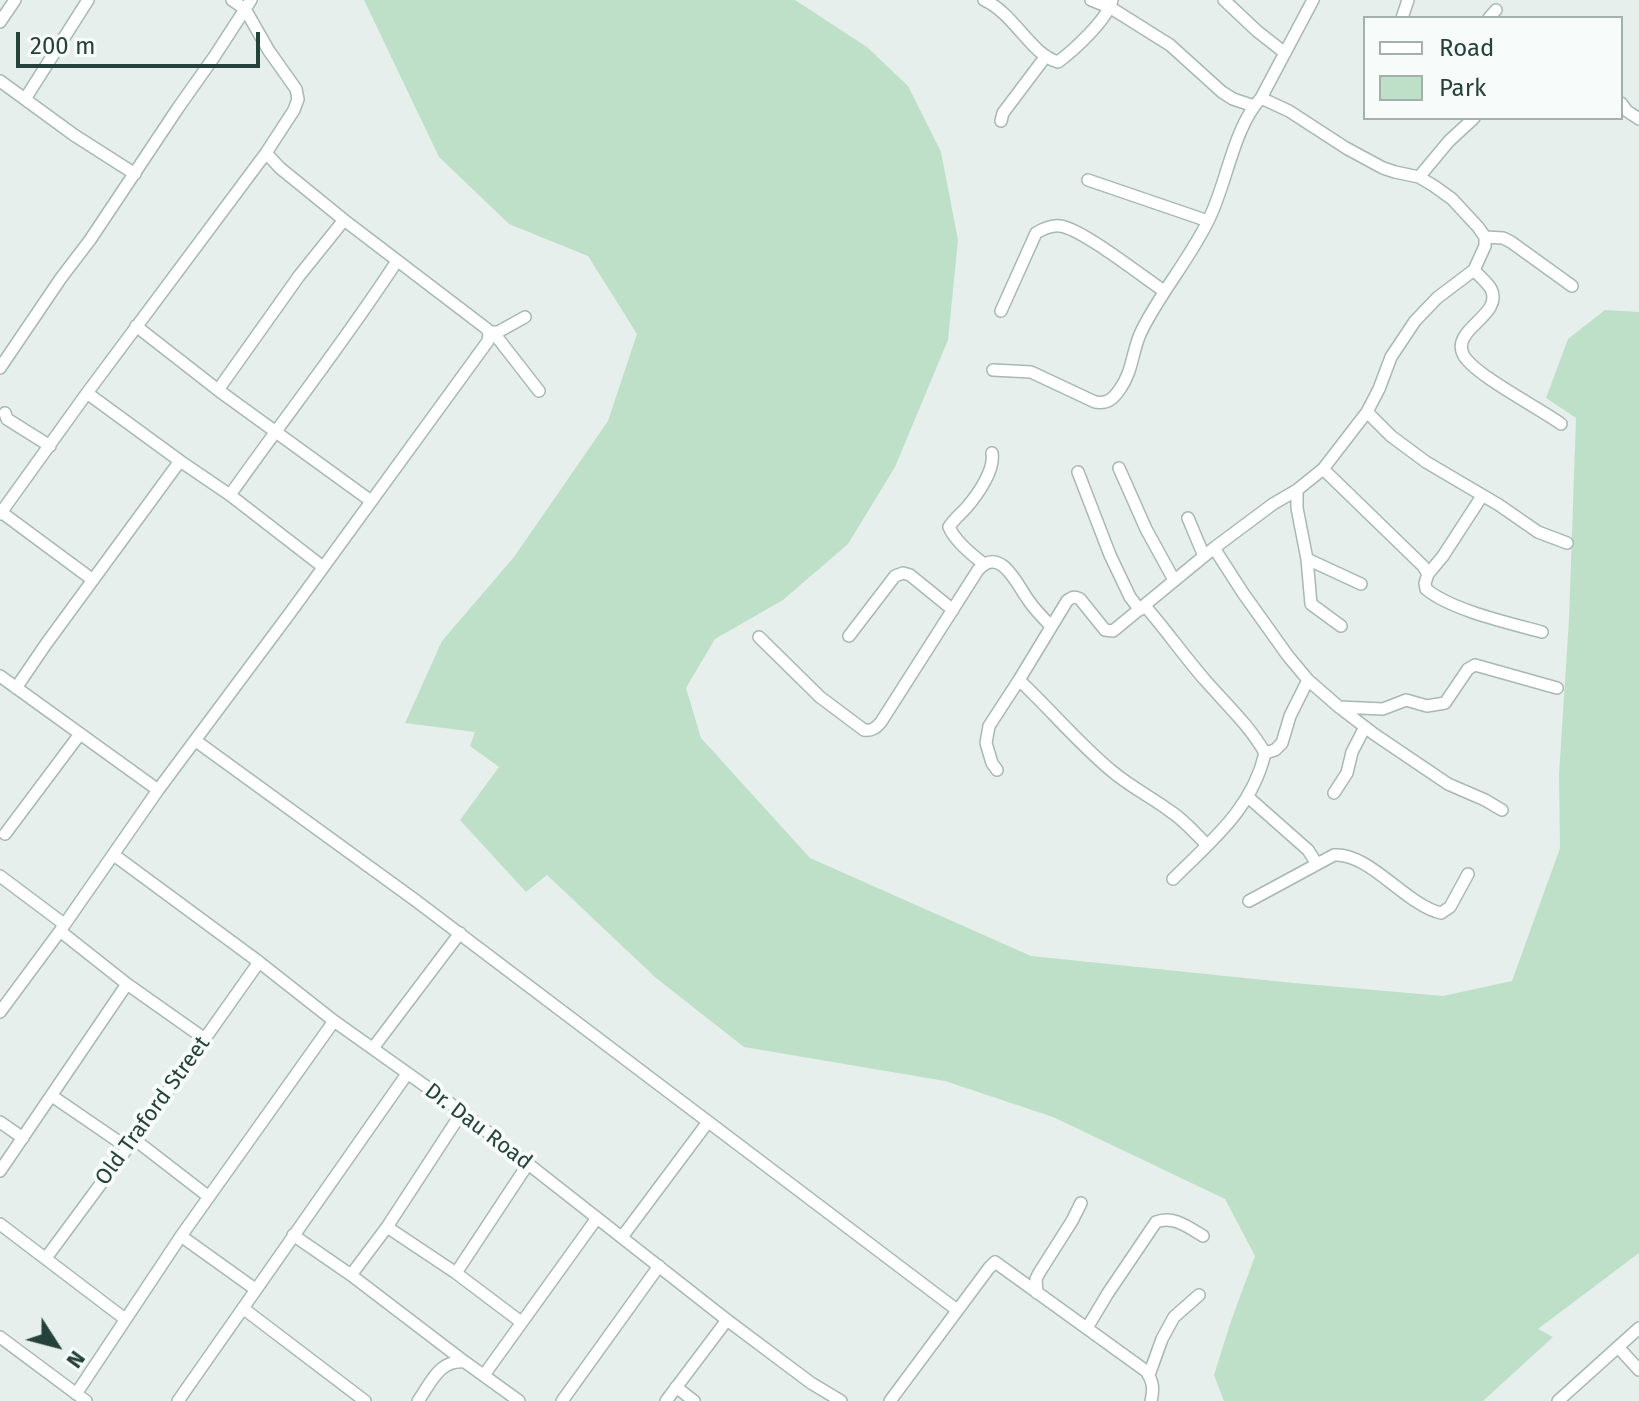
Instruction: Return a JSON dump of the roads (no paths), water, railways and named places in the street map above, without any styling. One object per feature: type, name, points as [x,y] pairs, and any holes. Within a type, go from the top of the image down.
[{"type":"street","points":[[0,22],[15,0]]},
{"type":"street","points":[[25,99],[88,0]]},
{"type":"street","points":[[984,0],[1008,16],[1053,61],[1060,61],[1098,25],[1112,4]]},
{"type":"street","points":[[997,770],[989,754],[986,734],[989,726],[1071,597],[1080,599],[1105,630],[1119,628],[1214,548],[1323,469],[1367,412],[1391,357],[1415,321],[1437,298],[1474,270],[1485,246],[1485,237],[1463,209],[1419,177],[1383,168],[1289,111],[1233,99],[1170,45],[1112,4],[1091,0]]},
{"type":"street","points":[[1224,0],[1285,53]]},
{"type":"street","points":[[993,370],[1031,372],[1095,402],[1104,403],[1112,399],[1131,371],[1135,348],[1164,291],[1208,221],[1234,148],[1313,0]]},
{"type":"street","points":[[0,368],[135,174],[241,3],[296,89],[298,99],[294,110],[266,153],[1,513],[93,580]]},
{"type":"street","points":[[1001,121],[1003,113],[1046,56]]},
{"type":"street","points":[[0,81],[74,135],[135,174]]},
{"type":"street","points":[[1623,106],[1639,119]]},
{"type":"street","points":[[1419,177],[1449,141],[1472,120]]},
{"type":"street","points":[[266,153],[344,220],[490,332],[539,391]]},
{"type":"street","points":[[1088,180],[1208,221]]},
{"type":"street","points":[[218,390],[299,276],[344,220]]},
{"type":"street","points":[[1001,311],[1036,233],[1055,226],[1063,226],[1079,234],[1164,291]]},
{"type":"street","points":[[1485,237],[1503,238],[1511,242],[1572,286]]},
{"type":"street","points":[[230,495],[359,320],[397,261]]},
{"type":"street","points":[[1474,270],[1493,297],[1491,304],[1465,336],[1463,354],[1497,383],[1561,424]]},
{"type":"street","points":[[490,332],[508,327],[525,317]]},
{"type":"street","points":[[136,326],[371,501]]},
{"type":"street","points":[[0,1012],[158,790],[488,341],[490,332]]},
{"type":"street","points":[[87,393],[230,495],[323,567]]},
{"type":"street","points":[[1367,412],[1408,449],[1538,532],[1567,543]]},
{"type":"street","points":[[5,413],[7,419],[50,446]]},
{"type":"street","points":[[984,564],[953,535],[949,527],[985,479],[993,465],[992,453]]},
{"type":"street","points":[[16,688],[180,461]]},
{"type":"street","points":[[1119,468],[1146,529],[1174,580]]},
{"type":"street","points":[[1323,469],[1428,574]]},
{"type":"street","points":[[1078,472],[1130,597],[1166,631],[1241,719],[1265,753]]},
{"type":"street","points":[[1297,490],[1311,604],[1341,626]]},
{"type":"street","points":[[1482,496],[1428,574],[1426,589],[1441,600],[1542,632]]},
{"type":"street","points":[[1188,518],[1204,556]]},
{"type":"street","points":[[1214,548],[1243,593],[1308,680],[1365,727],[1448,784],[1502,810]]},
{"type":"street","points":[[1307,559],[1361,584]]},
{"type":"street","points":[[759,637],[820,697],[864,730],[870,730],[877,728],[984,564],[994,562],[1010,572],[1051,626]]},
{"type":"street","points":[[849,636],[895,576],[903,573],[910,575],[953,610]]},
{"type":"street","points":[[1339,707],[1383,709],[1406,700],[1427,706],[1445,703],[1468,669],[1475,665],[1557,688]]},
{"type":"street","points":[[0,676],[158,790]]},
{"type":"street","points":[[1019,680],[1098,759],[1140,792],[1171,811],[1207,845]]},
{"type":"street","points":[[1265,753],[1275,750],[1282,743],[1290,716],[1308,680]]},
{"type":"street","points":[[1334,793],[1347,773],[1352,752],[1365,727]]},
{"type":"street","points":[[2,835],[80,734]]},
{"type":"street","points":[[196,741],[460,933],[957,1310]]},
{"type":"street","points":[[1173,879],[1232,820],[1248,797],[1265,753]]},
{"type":"street","points":[[1248,797],[1308,850],[1317,864]]},
{"type":"street","points":[[1249,901],[1334,855],[1344,854],[1426,908],[1441,913],[1450,907],[1468,874]]},
{"type":"street","name":"Dr. Dau Road","points":[[114,855],[334,1021],[462,1112],[727,1320],[840,1401]]},
{"type":"street","points":[[0,876],[127,984],[205,1039]]},
{"type":"street","points":[[373,1048],[460,933]]},
{"type":"street","name":"Old Traford Street","points":[[46,1258],[259,962]]},
{"type":"street","points":[[0,1171],[127,984]]},
{"type":"street","points":[[0,1337],[81,1397],[125,1319],[334,1021]]},
{"type":"street","points":[[178,1401],[407,1074]]},
{"type":"street","points":[[52,1096],[131,1143],[209,1197]]},
{"type":"street","points":[[351,1275],[387,1227],[462,1112]]},
{"type":"street","points":[[0,1122],[23,1138]]},
{"type":"street","points":[[622,1237],[708,1122]]},
{"type":"street","points":[[456,1273],[528,1164]]},
{"type":"street","points":[[1037,1293],[1036,1279],[1081,1203]]},
{"type":"street","points":[[484,1375],[597,1218]]},
{"type":"street","points":[[1087,1328],[1156,1222],[1172,1220],[1203,1236]]},
{"type":"street","points":[[0,1224],[125,1319]]},
{"type":"street","points":[[387,1227],[521,1322]]},
{"type":"street","points":[[293,1235],[519,1401]]},
{"type":"street","points":[[181,1236],[255,1289]]},
{"type":"street","points":[[890,1401],[995,1262],[1149,1375],[1154,1388],[1151,1401]]},
{"type":"street","points":[[562,1401],[659,1266]]},
{"type":"street","points":[[1149,1375],[1174,1317],[1199,1295]]},
{"type":"street","points":[[244,1309],[365,1401]]},
{"type":"street","points":[[666,1401],[727,1320]]},
{"type":"street","points":[[1558,1401],[1639,1328]]},
{"type":"street","points":[[1618,1347],[1639,1370]]},
{"type":"street","points":[[418,1401],[443,1366],[451,1362],[465,1362]]},
{"type":"street","points":[[676,1387],[694,1401]]}]
